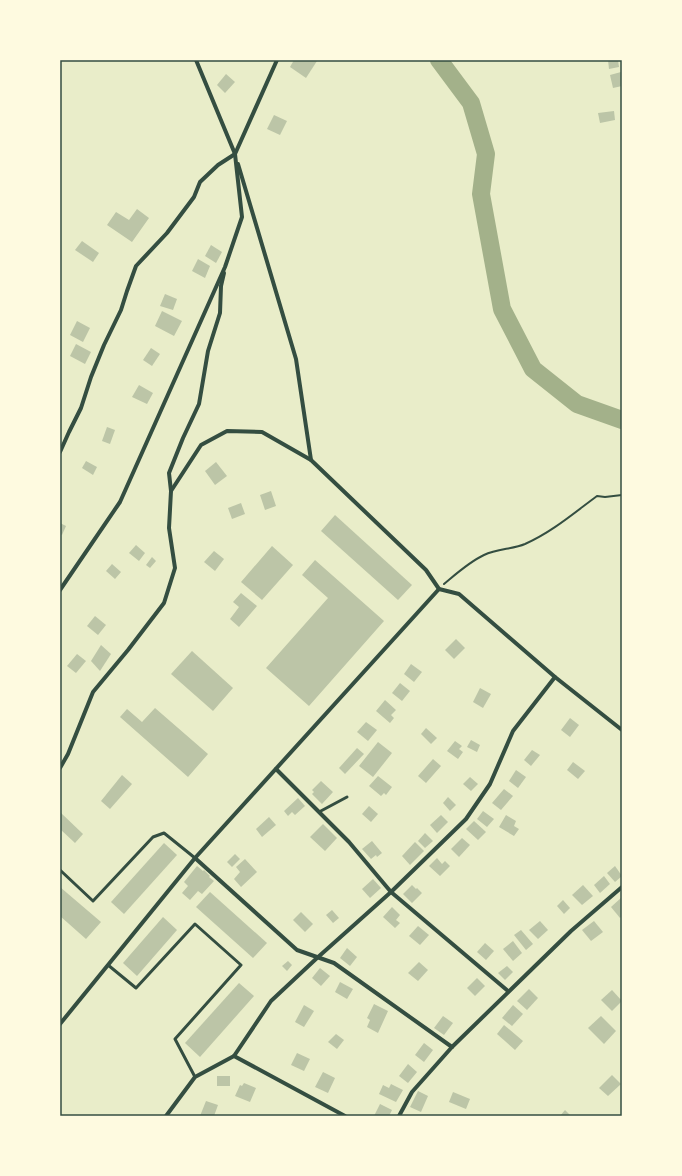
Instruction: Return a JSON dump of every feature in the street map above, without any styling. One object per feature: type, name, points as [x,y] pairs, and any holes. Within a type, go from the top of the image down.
[{"type":"street","points":[[196,60],[235,154],[296,360],[311,460]]},
{"type":"street","points":[[60,590],[120,502],[225,267],[242,217],[235,154],[277,60]]},
{"type":"street","points":[[60,452],[82,408],[91,377],[104,345],[121,310],[136,266],[167,232],[194,197],[200,182],[218,165],[235,154]]},
{"type":"street","points":[[60,768],[68,754],[93,692],[128,650],[164,602],[175,568],[169,528],[171,491],[169,473],[199,404],[208,351],[220,313],[225,267]]},
{"type":"street","points":[[171,491],[201,444],[227,431],[262,432],[311,460],[426,570],[439,589],[459,594],[555,677],[622,730]]},
{"type":"street","points":[[60,1024],[196,858],[439,589]]},
{"type":"street","points":[[166,1116],[195,1077],[234,1056],[271,1001],[391,892],[466,819],[490,784],[513,731],[555,677]]},
{"type":"street","points":[[276,769],[349,842],[391,892],[508,991]]},
{"type":"street","points":[[196,858],[298,950],[334,963],[452,1047]]},
{"type":"street","points":[[399,1116],[412,1092],[452,1047],[571,931],[622,887]]},
{"type":"street","points":[[234,1056],[345,1116]]},
{"type":"lane","points":[[319,812],[347,798]]},
{"type":"lane","points":[[60,870],[93,901],[153,837],[164,833],[196,858]]},
{"type":"lane","points":[[108,965],[136,988],[195,924],[241,965],[175,1038],[195,1077]]},
{"type":"path","points":[[439,589],[466,566],[484,555],[524,544],[556,526],[597,496],[605,497],[622,495]]},
{"type":"building","points":[[294,60],[317,61],[306,78],[290,67]]},
{"type":"building","points":[[608,60],[618,60],[619,67],[609,69]]},
{"type":"building","points":[[621,72],[622,86],[613,88],[610,75]]},
{"type":"building","points":[[226,74],[235,82],[225,93],[217,85]]},
{"type":"building","points":[[614,111],[615,120],[600,123],[598,113]]},
{"type":"building","points":[[274,115],[287,121],[280,135],[267,129]]},
{"type":"building","points":[[137,209],[149,218],[132,242],[107,225],[116,212],[129,220]]},
{"type":"building","points":[[82,241],[99,253],[93,262],[75,250]]},
{"type":"building","points":[[211,245],[222,252],[216,263],[205,256]]},
{"type":"building","points":[[198,259],[210,266],[205,278],[192,271]]},
{"type":"building","points":[[165,294],[177,299],[173,310],[160,306]]},
{"type":"building","points":[[162,311],[182,321],[174,336],[155,326]]},
{"type":"building","points":[[77,321],[90,328],[83,342],[70,335]]},
{"type":"building","points":[[76,344],[91,352],[85,364],[70,356]]},
{"type":"building","points":[[151,348],[160,354],[152,366],[143,360]]},
{"type":"building","points":[[139,385],[153,393],[147,404],[132,397]]},
{"type":"building","points":[[107,427],[115,430],[110,444],[102,441]]},
{"type":"building","points":[[86,461],[97,467],[93,475],[82,468]]},
{"type":"building","points":[[216,462],[227,476],[215,485],[205,471]]},
{"type":"building","points":[[271,491],[276,506],[265,510],[260,495]]},
{"type":"building","points":[[241,503],[245,514],[232,519],[228,508]]},
{"type":"building","points":[[335,515],[412,585],[398,600],[321,531]]},
{"type":"building","points":[[60,523],[66,526],[62,535],[60,534]]},
{"type":"building","points":[[136,545],[145,553],[139,561],[129,553]]},
{"type":"building","points":[[272,546],[293,565],[262,600],[241,582]]},
{"type":"building","points":[[214,551],[224,559],[215,571],[204,562]]},
{"type":"building","points":[[152,557],[156,561],[150,568],[146,565]]},
{"type":"building","points":[[315,560],[384,621],[309,706],[266,668],[328,598],[302,575]]},
{"type":"building","points":[[112,564],[121,572],[115,579],[106,571]]},
{"type":"building","points":[[241,593],[257,606],[239,627],[230,619],[239,607],[233,602]]},
{"type":"building","points":[[95,616],[106,625],[98,635],[87,626]]},
{"type":"building","points":[[456,639],[465,648],[454,659],[445,650]]},
{"type":"building","points":[[101,645],[111,654],[100,671],[91,661]]},
{"type":"building","points":[[192,651],[233,688],[213,711],[171,674]]},
{"type":"building","points":[[77,654],[86,661],[76,673],[67,666]]},
{"type":"building","points":[[411,664],[422,672],[414,682],[404,674]]},
{"type":"building","points":[[400,683],[410,691],[402,701],[392,693]]},
{"type":"building","points":[[480,688],[491,694],[483,708],[473,702]]},
{"type":"building","points":[[385,700],[396,710],[391,715],[394,718],[390,723],[376,711]]},
{"type":"building","points":[[155,708],[208,754],[188,777],[120,717],[127,709],[142,722]]},
{"type":"building","points":[[570,718],[579,725],[570,737],[561,730]]},
{"type":"building","points":[[366,722],[377,730],[368,741],[357,732]]},
{"type":"building","points":[[426,728],[437,738],[431,744],[421,734]]},
{"type":"building","points":[[471,740],[480,745],[477,752],[467,747]]},
{"type":"building","points":[[455,741],[462,746],[459,749],[463,752],[458,759],[447,751]]},
{"type":"building","points":[[378,742],[392,753],[373,777],[359,766]]},
{"type":"building","points":[[357,748],[364,754],[345,774],[339,768]]},
{"type":"building","points":[[532,750],[540,755],[531,766],[524,760]]},
{"type":"building","points":[[433,759],[441,766],[426,783],[418,776]]},
{"type":"building","points":[[573,762],[585,771],[578,779],[567,770]]},
{"type":"building","points":[[516,770],[526,777],[518,788],[509,781]]},
{"type":"building","points":[[122,775],[132,784],[110,809],[101,801]]},
{"type":"building","points":[[378,776],[392,787],[386,795],[384,793],[381,796],[369,786]]},
{"type":"building","points":[[470,777],[478,784],[471,791],[463,784]]},
{"type":"building","points":[[321,781],[333,792],[322,804],[312,794],[314,792],[312,790]]},
{"type":"building","points":[[504,789],[513,796],[501,810],[492,803]]},
{"type":"building","points":[[448,797],[456,805],[450,811],[443,803]]},
{"type":"building","points":[[298,798],[305,806],[295,815],[292,812],[288,816],[284,811]]},
{"type":"building","points":[[369,806],[378,814],[371,822],[362,814]]},
{"type":"building","points":[[483,811],[494,819],[487,827],[477,819]]},
{"type":"building","points":[[60,812],[83,834],[75,843],[60,829]]},
{"type":"building","points":[[441,815],[448,822],[437,833],[430,825]]},
{"type":"building","points":[[506,815],[516,821],[514,826],[519,829],[514,836],[499,827]]},
{"type":"building","points":[[269,817],[276,825],[262,837],[256,829]]},
{"type":"building","points":[[474,821],[486,832],[478,840],[466,829]]},
{"type":"building","points":[[323,824],[337,838],[325,851],[310,837]]},
{"type":"building","points":[[425,833],[433,841],[425,848],[418,841]]},
{"type":"building","points":[[462,838],[470,845],[459,857],[451,849]]},
{"type":"building","points":[[372,841],[382,853],[371,859],[362,849]]},
{"type":"building","points":[[415,842],[424,851],[410,865],[402,856]]},
{"type":"building","points":[[164,843],[177,855],[124,914],[111,902]]},
{"type":"building","points":[[235,854],[240,859],[232,867],[227,862]]},
{"type":"building","points":[[437,858],[442,864],[445,861],[450,866],[440,876],[429,866]]},
{"type":"building","points":[[245,859],[257,872],[241,887],[234,879],[240,872],[236,867]]},
{"type":"building","points":[[197,866],[203,871],[204,870],[214,881],[202,894],[198,891],[190,900],[182,893],[188,886],[184,882]]},
{"type":"building","points":[[615,866],[622,876],[615,882],[607,873]]},
{"type":"building","points":[[604,876],[610,884],[600,893],[594,885]]},
{"type":"building","points":[[373,879],[381,888],[370,898],[362,889]]},
{"type":"building","points":[[412,885],[422,893],[412,903],[403,894]]},
{"type":"building","points":[[583,885],[593,896],[582,905],[572,895]]},
{"type":"building","points":[[60,887],[101,922],[86,939],[60,916]]},
{"type":"building","points":[[210,892],[267,943],[253,958],[196,907]]},
{"type":"building","points":[[622,897],[622,916],[620,918],[611,907]]},
{"type":"building","points":[[563,900],[570,908],[564,914],[557,906]]},
{"type":"building","points":[[392,907],[400,915],[396,920],[400,923],[395,928],[383,917]]},
{"type":"building","points":[[332,910],[339,918],[333,923],[326,915]]},
{"type":"building","points":[[301,912],[313,924],[305,932],[293,920]]},
{"type":"building","points":[[163,917],[177,930],[137,976],[123,963]]},
{"type":"building","points":[[540,921],[548,930],[538,939],[529,930]]},
{"type":"building","points":[[594,921],[603,932],[591,941],[582,930]]},
{"type":"building","points":[[418,926],[429,935],[420,945],[409,936]]},
{"type":"building","points":[[521,930],[533,944],[526,950],[514,935]]},
{"type":"building","points":[[513,941],[522,953],[513,961],[503,949]]},
{"type":"building","points":[[485,943],[494,951],[486,960],[477,952]]},
{"type":"building","points":[[347,948],[357,957],[350,966],[340,958]]},
{"type":"building","points":[[288,961],[292,965],[287,971],[282,966]]},
{"type":"building","points":[[419,962],[428,970],[418,981],[408,973]]},
{"type":"building","points":[[507,966],[513,972],[505,980],[498,973]]},
{"type":"building","points":[[320,968],[330,976],[321,986],[312,978]]},
{"type":"building","points":[[477,978],[485,986],[475,996],[467,988]]},
{"type":"building","points":[[340,982],[353,989],[347,999],[335,992]]},
{"type":"building","points":[[239,983],[254,996],[200,1057],[185,1043]]},
{"type":"building","points":[[529,989],[538,998],[527,1010],[517,1001]]},
{"type":"building","points":[[612,990],[622,1001],[612,1011],[601,1000]]},
{"type":"building","points":[[374,1004],[388,1011],[378,1033],[367,1027],[370,1020],[367,1018]]},
{"type":"building","points":[[304,1005],[314,1011],[304,1027],[295,1022]]},
{"type":"building","points":[[513,1005],[523,1014],[512,1026],[502,1018]]},
{"type":"building","points":[[443,1016],[453,1023],[444,1035],[434,1028]]},
{"type":"building","points":[[601,1016],[616,1031],[604,1044],[588,1028]]},
{"type":"building","points":[[504,1025],[523,1041],[515,1050],[497,1034]]},
{"type":"building","points":[[336,1034],[344,1040],[337,1049],[328,1042]]},
{"type":"building","points":[[424,1043],[433,1050],[424,1062],[415,1055]]},
{"type":"building","points":[[297,1053],[310,1059],[304,1071],[291,1065]]},
{"type":"building","points":[[408,1064],[417,1072],[408,1083],[399,1076]]},
{"type":"building","points":[[323,1072],[335,1078],[328,1093],[315,1087]]},
{"type":"building","points":[[612,1075],[621,1084],[608,1096],[599,1088]]},
{"type":"building","points":[[217,1076],[230,1076],[230,1086],[217,1086]]},
{"type":"building","points":[[244,1083],[256,1088],[250,1102],[235,1096],[240,1085],[242,1086]]},
{"type":"building","points":[[391,1084],[403,1090],[396,1102],[379,1094],[383,1085],[389,1088]]},
{"type":"building","points":[[418,1091],[428,1096],[421,1112],[410,1107]]},
{"type":"building","points":[[453,1092],[470,1099],[466,1109],[449,1102]]},
{"type":"building","points":[[206,1101],[218,1105],[214,1116],[200,1116]]},
{"type":"building","points":[[380,1104],[392,1110],[389,1116],[374,1116]]},
{"type":"building","points":[[565,1110],[571,1116],[560,1116]]},
{"type":"waterway","points":[[439,60],[471,103],[486,154],[481,194],[502,309],[533,369],[577,404],[622,420]]}]
